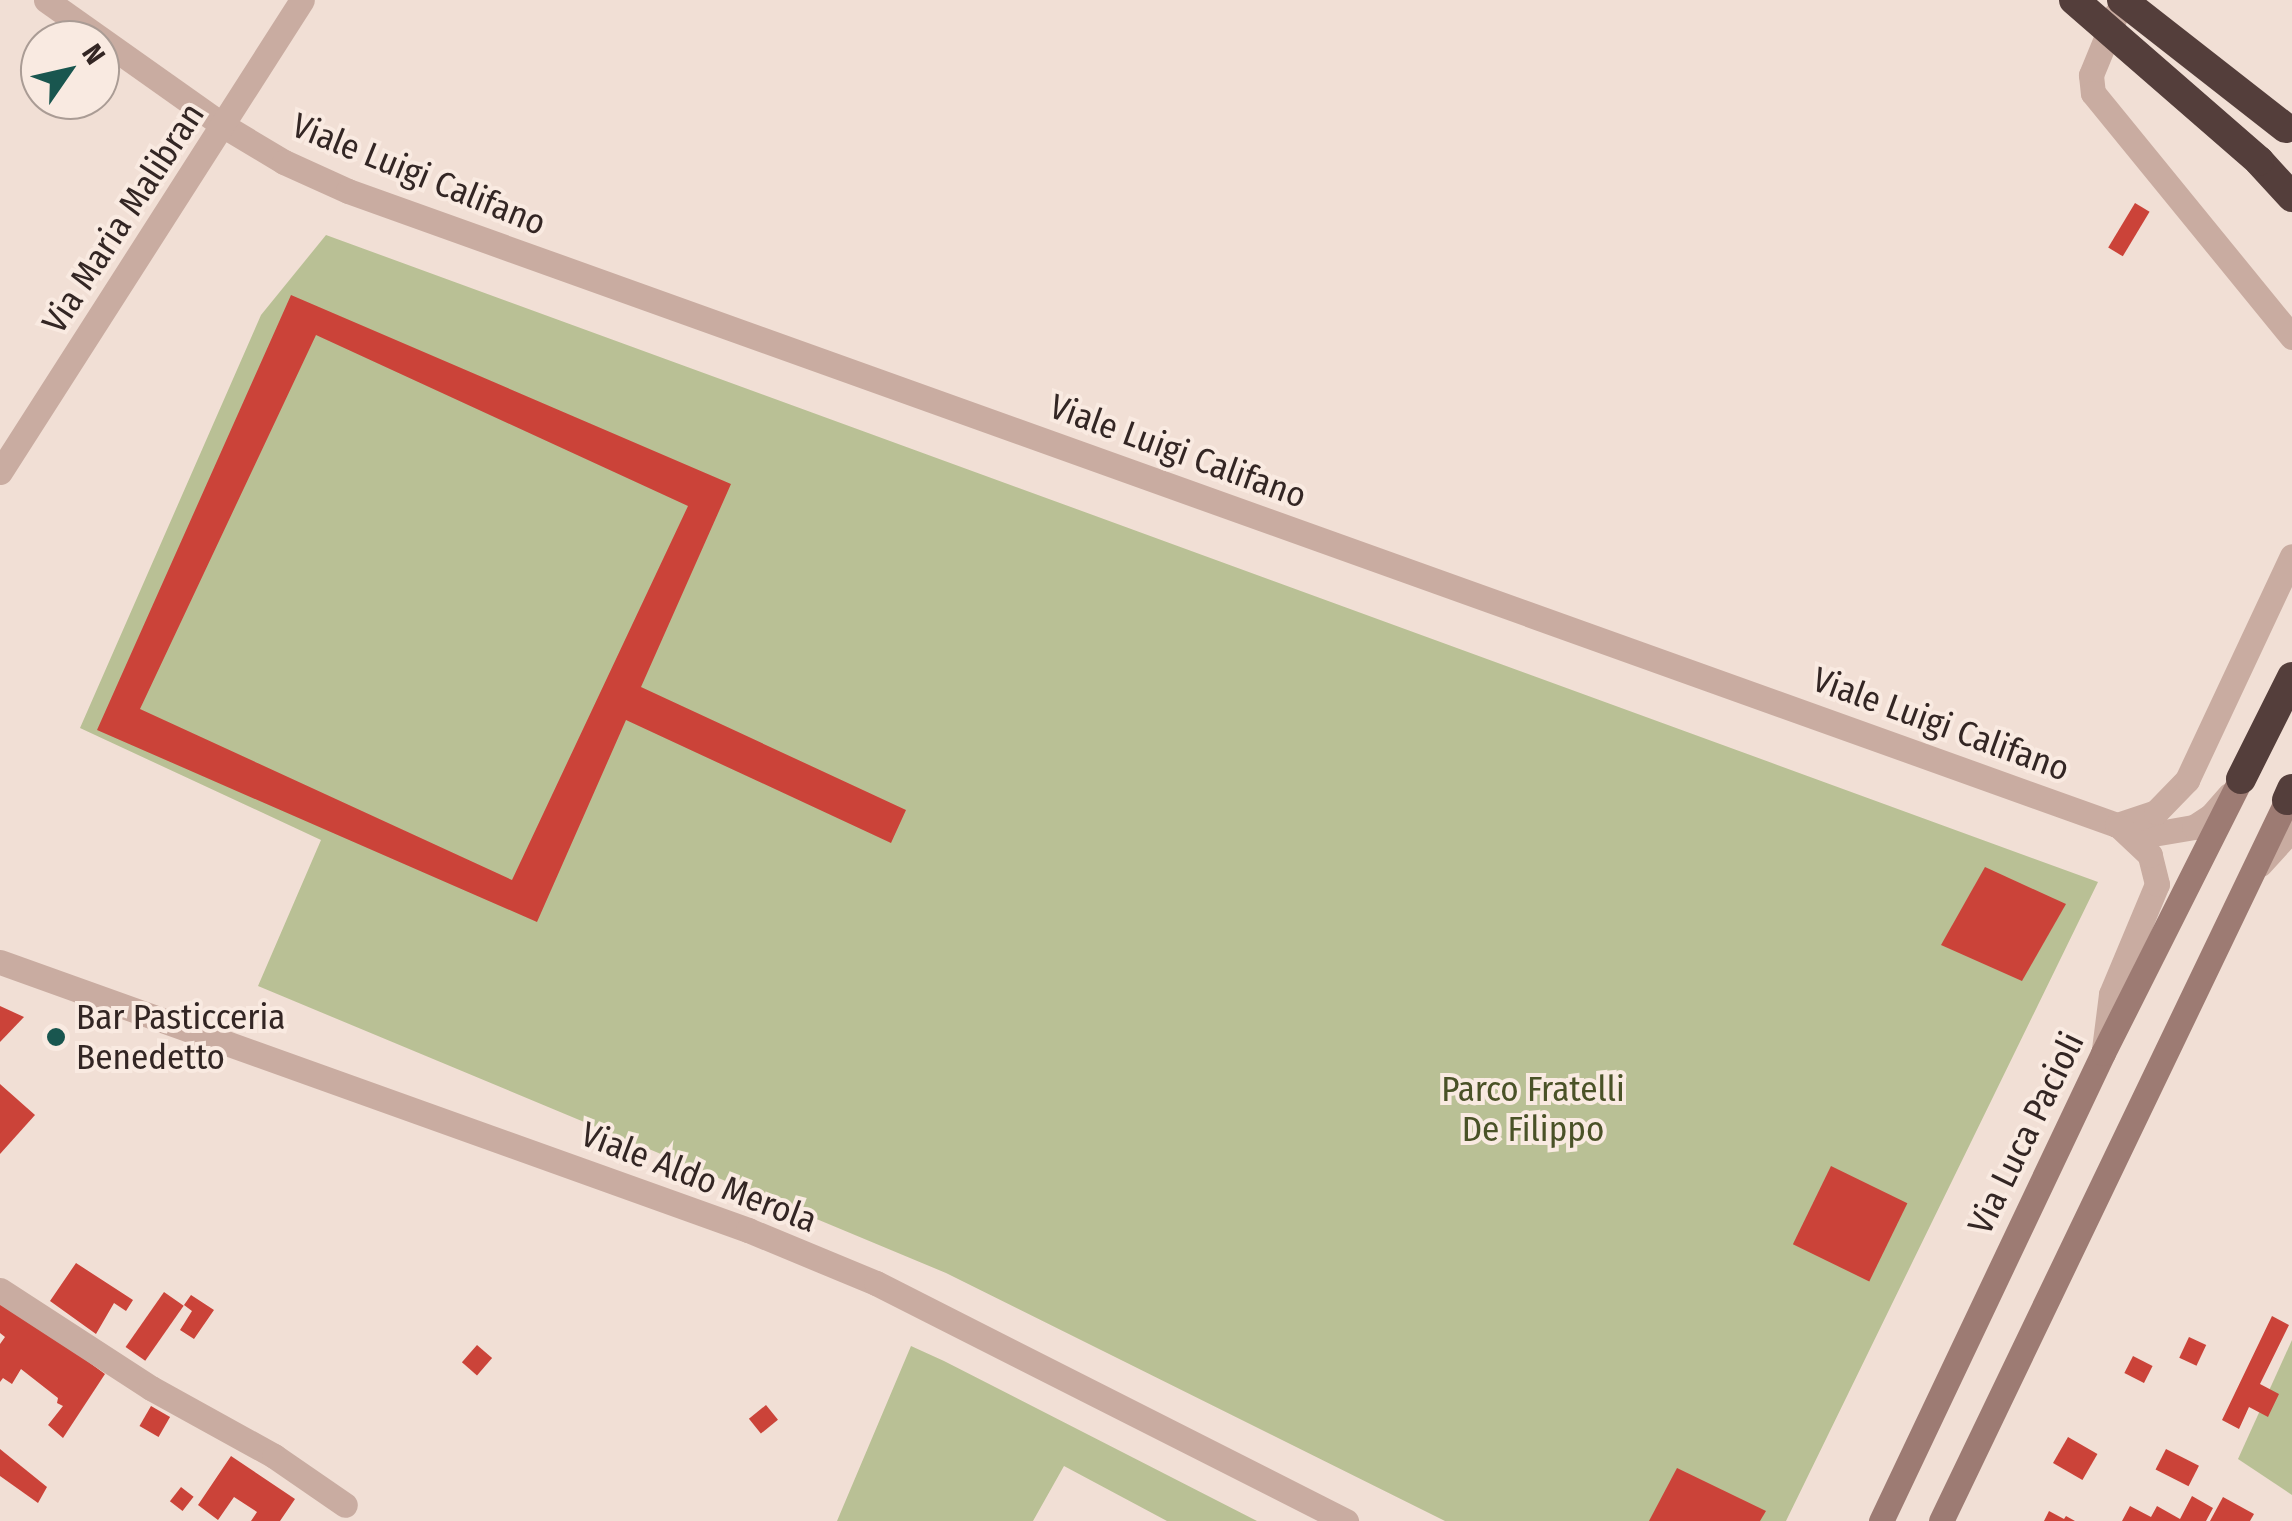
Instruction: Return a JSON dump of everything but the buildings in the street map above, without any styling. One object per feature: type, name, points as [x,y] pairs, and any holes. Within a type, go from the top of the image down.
[{"type":"highway","points":[[2074,0],[2259,161],[2292,197]]},
{"type":"highway","points":[[2122,0],[2289,131]]},
{"type":"highway","points":[[2241,779],[2292,676]]},
{"type":"main road","name":"Via Luca Pacioli","points":[[1881,1521],[2103,1053],[2241,779]]},
{"type":"main road","points":[[1941,1521],[2247,879],[2290,806]]},
{"type":"street","name":"Viale Luigi Califano","points":[[46,0],[224,126],[284,162],[348,191],[2117,825],[2153,834],[2194,827],[2211,816],[2241,779]]},
{"type":"street","name":"Via Maria Malibran","points":[[0,472],[302,0]]},
{"type":"street","points":[[2122,0],[2091,75],[2093,94],[2292,338]]},
{"type":"street","points":[[2117,825],[2156,812],[2186,780],[2292,556]]},
{"type":"street","name":"Viale Luigi Califano","points":[[2103,1053],[2110,994],[2157,884],[2150,856],[2117,825]]},
{"type":"street","name":"Viale Aldo Merola","points":[[0,962],[748,1230],[876,1283],[1346,1521]]},
{"type":"street","points":[[0,1290],[151,1388],[274,1456],[345,1505]]},
{"type":"green space","name":"Parco Fratelli De Filippo","points":[[326,235],[2098,882],[1786,1521],[1445,1521],[946,1273],[258,986],[321,840],[80,728],[261,315]]},
{"type":"green space","points":[[2292,1340],[2292,1495],[2238,1459]]},
{"type":"green space","points":[[911,1346],[1257,1521],[1167,1521],[1064,1466],[1033,1521],[837,1521]]},
{"type":"place","name":"Bar Pasticceria Benedetto","points":[[56,1037]]}]
